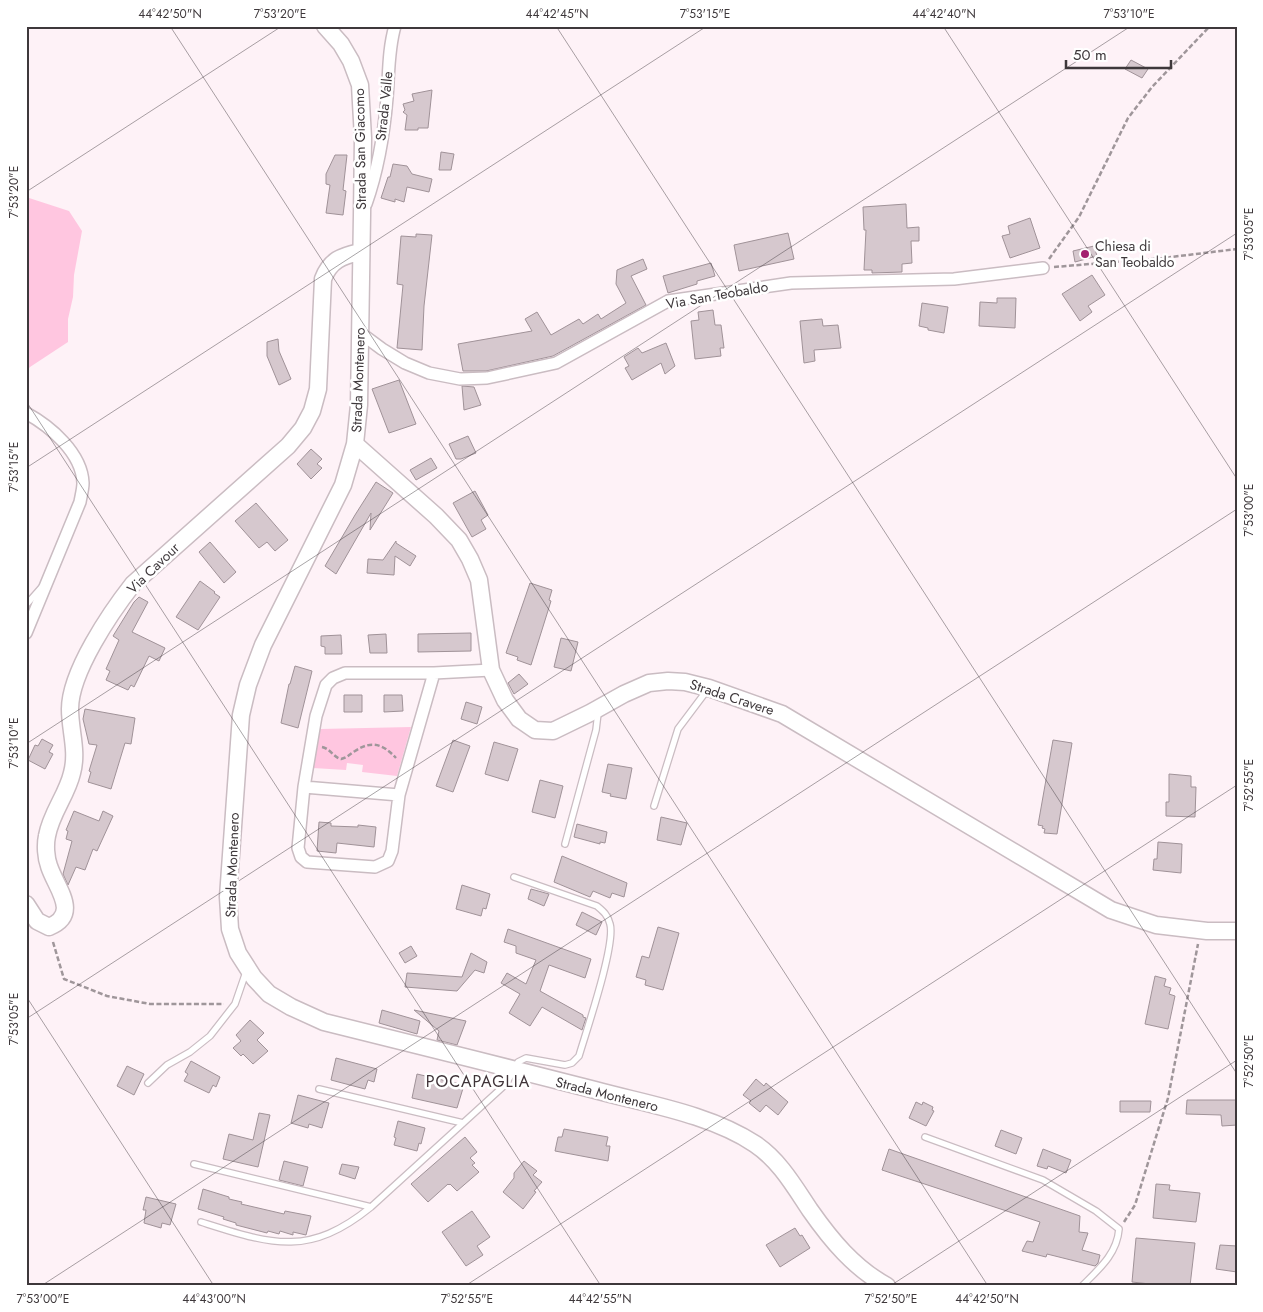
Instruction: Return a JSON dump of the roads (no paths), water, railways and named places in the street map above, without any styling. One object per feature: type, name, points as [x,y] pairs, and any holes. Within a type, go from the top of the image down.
[{"type":"street","name":"Strada San Giacomo","points":[[325,26],[341,44],[351,61],[360,85],[363,138],[360,252]]},
{"type":"street","name":"Strada Valle","points":[[362,215],[375,178],[386,101],[390,42],[395,26]]},
{"type":"street","name":"Strada Montenero","points":[[360,252],[359,405],[355,444],[343,485],[264,645],[248,685],[241,715],[228,897],[230,928],[238,953],[247,969],[269,994],[324,1022],[713,1122],[730,1129],[757,1145],[776,1162],[788,1176],[830,1238],[848,1258],[887,1286]]},
{"type":"street","name":"Via Cavour","points":[[26,904],[38,921],[49,927],[58,924],[64,917],[66,910],[62,895],[48,866],[46,838],[52,816],[72,775],[75,759],[70,709],[72,691],[80,671],[111,616],[134,584],[288,446],[303,428],[312,411],[318,389],[323,280],[327,269],[334,262],[344,256],[360,252]]},
{"type":"street","name":"Via San Teobaldo","points":[[360,332],[382,349],[405,363],[429,373],[460,379],[487,378],[556,363],[668,301],[791,283],[954,279],[1043,268]]},
{"type":"street","points":[[26,413],[41,421],[73,454],[79,466],[83,482],[80,502],[26,634]]},
{"type":"street","name":"Strada Cravere","points":[[355,444],[436,516],[459,540],[479,580],[491,670],[505,700],[519,719],[536,730],[552,731],[649,683],[685,682],[709,688],[782,714],[1111,910],[1156,925],[1201,930],[1237,931]]},
{"type":"street","points":[[434,673],[399,795],[392,851],[388,861],[375,867],[307,862],[302,857],[298,848],[304,788],[316,716],[326,685],[333,678],[346,673],[434,673],[491,670]]},
{"type":"street","points":[[304,788],[399,795]]},
{"type":"lane","points":[[26,605],[47,581]]},
{"type":"lane","points":[[654,806],[678,729],[709,688]]},
{"type":"lane","points":[[565,844],[596,730],[598,709]]},
{"type":"lane","points":[[201,1222],[249,1237],[277,1242],[300,1242],[332,1234],[355,1220],[371,1207],[463,1124],[506,1084],[518,1062],[526,1058],[565,1065],[572,1063],[579,1056],[608,953],[611,926],[606,913],[596,906],[514,876]]},
{"type":"lane","points":[[148,1083],[167,1065],[190,1052],[210,1036],[235,1004],[247,969]]},
{"type":"lane","points":[[319,1088],[463,1124]]},
{"type":"lane","points":[[925,1137],[1043,1180],[1096,1211],[1119,1229],[1118,1241],[1104,1265],[1082,1286]]},
{"type":"lane","points":[[194,1164],[371,1207]]},
{"type":"place","name":"Chiesa di San Teobaldo","points":[[1085,254]]},
{"type":"district","name":"POCAPAGLIA","points":[[478,1081]]}]
